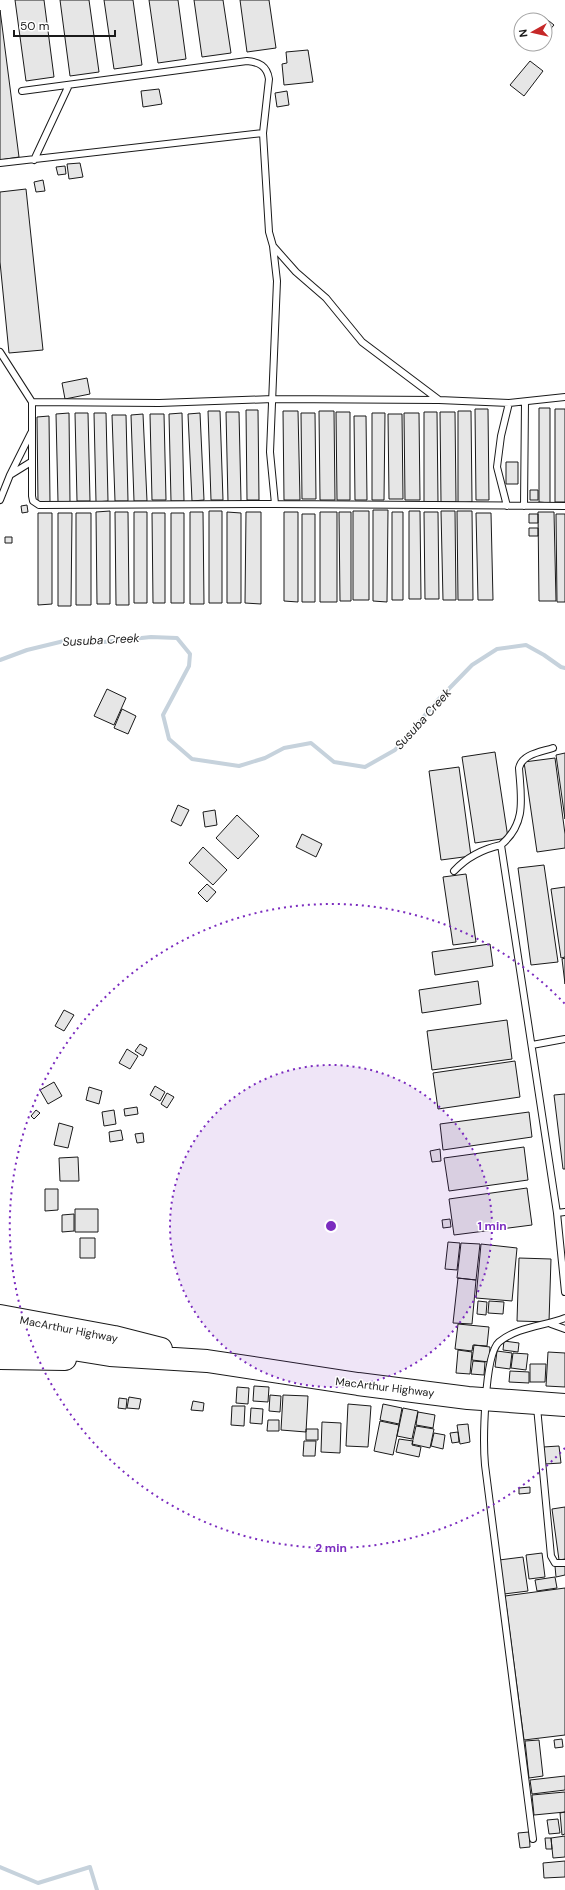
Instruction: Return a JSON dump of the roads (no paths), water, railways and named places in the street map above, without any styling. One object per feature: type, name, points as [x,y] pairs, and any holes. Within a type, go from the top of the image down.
[{"type":"highway","name":"MacArthur Highway","points":[[0,1316],[114,1337],[207,1361]]},
{"type":"highway","name":"MacArthur Highway","points":[[0,1337],[110,1355],[207,1361],[358,1384],[487,1399],[565,1405]]},
{"type":"highway","points":[[0,1358],[79,1360],[153,1369],[207,1361]]},
{"type":"lane","points":[[22,91],[247,61],[256,62],[265,68],[268,79],[263,133],[267,216],[273,246],[277,280],[274,332],[274,399],[270,452],[275,504]]},
{"type":"lane","points":[[34,160],[69,85]]},
{"type":"lane","points":[[0,163],[263,133]]},
{"type":"lane","points":[[273,246],[296,272],[326,298],[362,342],[439,400]]},
{"type":"lane","points":[[0,352],[32,402],[32,496],[36,504],[42,506],[275,504],[565,506]]},
{"type":"lane","points":[[32,402],[159,403],[274,399],[439,400],[509,403],[565,397]]},
{"type":"lane","points":[[524,506],[525,402]]},
{"type":"lane","points":[[507,506],[497,467],[501,436],[509,403]]},
{"type":"lane","points":[[0,500],[10,475],[31,432]]},
{"type":"lane","points":[[10,475],[31,462]]},
{"type":"lane","points":[[454,871],[461,864],[478,853],[502,845],[513,832],[520,816],[521,762],[527,756],[553,748]]},
{"type":"lane","points":[[502,845],[557,1213],[565,1292]]},
{"type":"lane","points":[[532,1045],[565,1039]]},
{"type":"lane","points":[[557,1213],[565,1212]]},
{"type":"lane","points":[[533,1839],[485,1465],[483,1437],[491,1362],[494,1349],[505,1338],[522,1331],[550,1324],[565,1318]]},
{"type":"lane","points":[[550,1324],[565,1329]]},
{"type":"lane","points":[[537,1403],[551,1556],[555,1564],[565,1563]]},
{"type":"waterway","name":"Susuba Creek","points":[[0,660],[27,650],[64,641],[94,643],[151,637],[177,638],[190,654],[189,666],[163,715],[169,739],[192,759],[239,766],[265,758],[284,748],[311,743],[334,762],[365,767],[395,750],[437,701],[472,665],[497,649],[526,645],[565,668]]},
{"type":"waterway","points":[[0,1867],[38,1883],[90,1867],[97,1890]]}]
